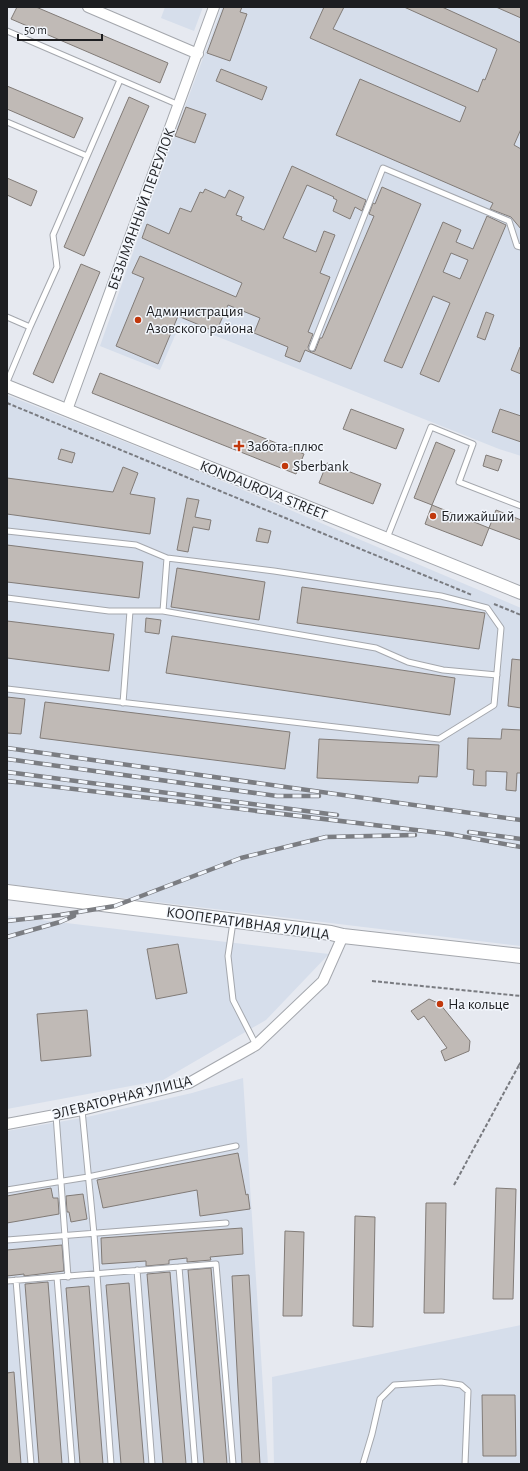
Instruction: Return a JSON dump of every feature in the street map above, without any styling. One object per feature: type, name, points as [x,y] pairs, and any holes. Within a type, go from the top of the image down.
[{"type":"main road","name":"КООПЕРАТИВНАЯ УЛИЦА","points":[[7,892],[233,920],[331,933],[343,936],[521,956]]},
{"type":"main road","name":"КООПЕРАТИВНАЯ УЛИЦА","points":[[488,953],[521,964]]},
{"type":"street","points":[[88,7],[198,54]]},
{"type":"street","name":"БЕЗЫМЯННЫЙ ПЕРЕУЛОК","points":[[67,410],[214,7]]},
{"type":"street","name":"KONDAUROVA STREET","points":[[7,386],[521,593]]},
{"type":"street","name":"ЭЛЕВАТОРНАЯ УЛИЦА","points":[[7,1124],[82,1110],[189,1083],[256,1044],[323,981],[343,936]]},
{"type":"lane","points":[[7,31],[179,105]]},
{"type":"lane","points":[[7,382],[57,267],[53,235],[120,80]]},
{"type":"lane","points":[[7,122],[87,156]]},
{"type":"lane","points":[[312,348],[383,168],[509,221],[517,246],[521,247]]},
{"type":"lane","points":[[7,317],[30,327]]},
{"type":"lane","points":[[387,539],[431,427],[472,444],[459,482],[521,506]]},
{"type":"lane","points":[[7,531],[136,545],[166,558],[274,571],[434,595],[488,608],[501,628],[494,705],[439,739],[7,689]]},
{"type":"lane","points":[[163,611],[166,558]]},
{"type":"lane","points":[[7,598],[109,611],[163,611],[376,648],[408,662],[443,670],[497,675]]},
{"type":"lane","points":[[124,703],[130,611]]},
{"type":"lane","points":[[233,920],[228,956],[233,1000],[256,1044]]},
{"type":"lane","points":[[82,1110],[94,1234],[111,1464]]},
{"type":"lane","points":[[56,1115],[68,1277]]},
{"type":"lane","points":[[7,1190],[88,1177],[236,1146]]},
{"type":"lane","points":[[7,1240],[226,1223]]},
{"type":"lane","points":[[7,1281],[216,1264],[233,1464]]},
{"type":"lane","points":[[179,1267],[195,1464]]},
{"type":"lane","points":[[137,1270],[152,1464]]},
{"type":"lane","points":[[57,1277],[72,1464]]},
{"type":"lane","points":[[16,1280],[31,1464]]},
{"type":"lane","points":[[363,1464],[380,1399],[394,1385],[441,1382],[461,1385],[468,1391],[465,1464]]},
{"type":"path","points":[[7,402],[477,597]]},
{"type":"path","points":[[492,603],[521,615]]},
{"type":"path","points":[[372,981],[521,996]]},
{"type":"path","points":[[454,1185],[521,1062]]},
{"type":"path","points":[[519,1065],[521,1069]]},
{"type":"shaded area","points":[[165,7],[203,7],[194,31],[161,18]]},
{"type":"shaded area","points":[[222,7],[521,7],[521,456],[499,449],[181,322],[160,370],[100,346],[174,136]]},
{"type":"shaded area","points":[[7,395],[196,470],[521,608],[521,946],[7,884]]},
{"type":"shaded area","points":[[7,916],[329,954],[266,1020],[163,1080],[7,1109]]},
{"type":"shaded area","points":[[243,1078],[268,1464],[7,1464],[7,1131],[87,1117],[192,1093]]},
{"type":"shaded area","points":[[521,1325],[521,1464],[274,1464],[272,1377]]},
{"type":"building","points":[[17,7],[36,7],[168,63],[160,83],[11,19]]},
{"type":"building","points":[[224,7],[242,7],[240,12],[247,14],[230,61],[207,53]]},
{"type":"building","points":[[324,7],[344,7],[333,29],[478,92],[483,79],[485,80],[497,49],[404,7],[442,7],[521,43],[521,129],[514,145],[521,149],[521,229],[511,217],[490,209],[493,203],[336,135],[360,79],[460,122],[466,107],[310,38]]},
{"type":"building","points":[[496,7],[521,7],[521,18]]},
{"type":"building","points":[[221,69],[267,87],[262,100],[216,81]]},
{"type":"building","points":[[7,86],[83,118],[74,138],[7,109]]},
{"type":"building","points":[[129,97],[149,106],[84,256],[64,247]]},
{"type":"building","points":[[186,107],[206,114],[195,143],[175,136]]},
{"type":"building","points":[[292,166],[366,200],[362,211],[355,207],[350,219],[333,211],[337,200],[333,198],[334,197],[307,185],[283,238],[316,252],[324,231],[335,235],[320,273],[330,277],[308,332],[313,334],[308,347],[311,352],[315,351],[320,338],[322,338],[374,216],[369,214],[382,187],[421,204],[351,369],[305,350],[300,362],[285,356],[288,347],[254,333],[260,318],[228,305],[216,332],[178,316],[158,364],[116,346],[144,278],[132,273],[140,256],[236,297],[242,283],[142,238],[147,224],[169,234],[180,208],[191,212],[200,192],[203,193],[205,189],[225,198],[229,190],[244,197],[236,215],[242,217],[241,220],[264,230]]},
{"type":"building","points":[[7,178],[37,191],[31,206],[7,195]]},
{"type":"building","points":[[487,216],[506,225],[439,382],[420,374],[450,303],[433,296],[402,368],[384,361],[443,222],[461,230],[456,242],[473,249]],"holes":[[[451,253],[468,260],[460,279],[443,272]]]},
{"type":"building","points":[[81,264],[100,272],[53,383],[33,374]]},
{"type":"building","points":[[486,312],[494,315],[485,340],[477,337]]},
{"type":"building","points":[[521,347],[521,374],[511,370]]},
{"type":"building","points":[[100,373],[304,454],[296,474],[92,393]]},
{"type":"building","points":[[351,409],[404,429],[396,449],[343,429]]},
{"type":"building","points":[[500,409],[521,416],[521,442],[492,432]]},
{"type":"building","points":[[436,442],[455,450],[432,505],[414,498]]},
{"type":"building","points":[[61,449],[75,453],[72,463],[58,459]]},
{"type":"building","points":[[486,455],[502,460],[498,471],[483,466]]},
{"type":"building","points":[[327,463],[381,484],[373,504],[319,483]]},
{"type":"building","points":[[123,467],[138,473],[130,494],[155,498],[150,534],[7,514],[7,478],[113,492]]},
{"type":"building","points":[[187,498],[199,500],[195,517],[211,520],[209,530],[193,527],[188,552],[177,550]]},
{"type":"building","points":[[432,505],[489,528],[482,546],[425,524]]},
{"type":"building","points":[[496,510],[521,520],[521,540],[489,528]]},
{"type":"building","points":[[259,528],[271,531],[268,543],[256,541]]},
{"type":"building","points":[[7,545],[143,562],[139,598],[7,582]]},
{"type":"building","points":[[177,568],[265,582],[259,620],[171,607]]},
{"type":"building","points":[[302,587],[485,613],[479,649],[297,623]]},
{"type":"building","points":[[146,618],[161,620],[159,634],[145,632]]},
{"type":"building","points":[[7,621],[114,634],[109,671],[7,658]]},
{"type":"building","points":[[172,636],[455,678],[450,715],[166,673]]},
{"type":"building","points":[[512,659],[521,660],[521,708],[508,706]]},
{"type":"building","points":[[7,697],[25,699],[21,734],[7,733]]},
{"type":"building","points":[[45,702],[290,732],[285,769],[40,738]]},
{"type":"building","points":[[502,729],[521,730],[521,773],[517,773],[516,791],[506,790],[507,772],[486,771],[486,786],[473,785],[474,770],[467,769],[468,738],[501,739]]},
{"type":"building","points":[[319,739],[439,745],[437,777],[419,776],[418,783],[317,778]]},
{"type":"building","points":[[178,944],[187,993],[156,999],[147,949]]},
{"type":"building","points":[[429,999],[440,1004],[470,1041],[469,1051],[445,1061],[441,1051],[447,1048],[424,1016],[418,1020],[411,1011]]},
{"type":"building","points":[[87,1010],[91,1056],[41,1061],[37,1014]]},
{"type":"building","points":[[238,1153],[250,1209],[200,1216],[197,1190],[103,1208],[97,1180]]},
{"type":"building","points":[[51,1188],[53,1198],[58,1198],[59,1214],[7,1223],[7,1196]]},
{"type":"building","points":[[496,1188],[516,1189],[513,1299],[493,1299]]},
{"type":"building","points":[[83,1194],[87,1219],[71,1222],[69,1212],[67,1212],[66,1196]]},
{"type":"building","points":[[426,1203],[446,1203],[444,1313],[424,1313]]},
{"type":"building","points":[[355,1216],[375,1217],[373,1327],[353,1326]]},
{"type":"building","points":[[242,1228],[243,1254],[210,1257],[211,1260],[187,1262],[187,1258],[169,1260],[169,1264],[146,1266],[146,1261],[102,1264],[101,1238]]},
{"type":"building","points":[[285,1231],[304,1232],[302,1316],[283,1316]]},
{"type":"building","points":[[62,1245],[64,1271],[24,1276],[24,1274],[7,1276],[7,1250]]},
{"type":"building","points":[[211,1268],[227,1464],[204,1464],[188,1270]]},
{"type":"building","points":[[170,1272],[186,1464],[163,1464],[147,1274]]},
{"type":"building","points":[[249,1275],[260,1464],[242,1464],[232,1276]]},
{"type":"building","points":[[48,1282],[62,1464],[39,1464],[25,1284]]},
{"type":"building","points":[[129,1283],[144,1464],[121,1464],[106,1285]]},
{"type":"building","points":[[89,1286],[103,1464],[80,1464],[66,1288]]},
{"type":"building","points":[[14,1372],[21,1464],[7,1464],[7,1373]]},
{"type":"building","points":[[482,1395],[515,1395],[516,1456],[483,1456]]},
{"type":"railway","points":[[7,748],[521,820]]},
{"type":"railway","points":[[7,759],[277,796],[319,796]]},
{"type":"railway","points":[[7,772],[337,815]]},
{"type":"railway","points":[[7,781],[449,834],[521,847]]},
{"type":"railway","points":[[469,832],[521,839]]},
{"type":"railway","points":[[7,921],[60,915],[115,906],[241,858],[326,837],[415,835]]},
{"type":"railway","points":[[7,937],[60,922],[74,916]]},
{"type":"place","name":"Администрация Азовского района","points":[[138,320]]},
{"type":"place","name":"Забота-плюс","points":[[239,446]]},
{"type":"place","name":"Sberbank","points":[[285,466]]},
{"type":"place","name":"Ближайший","points":[[433,516]]},
{"type":"place","name":"На кольце","points":[[440,1004]]}]
